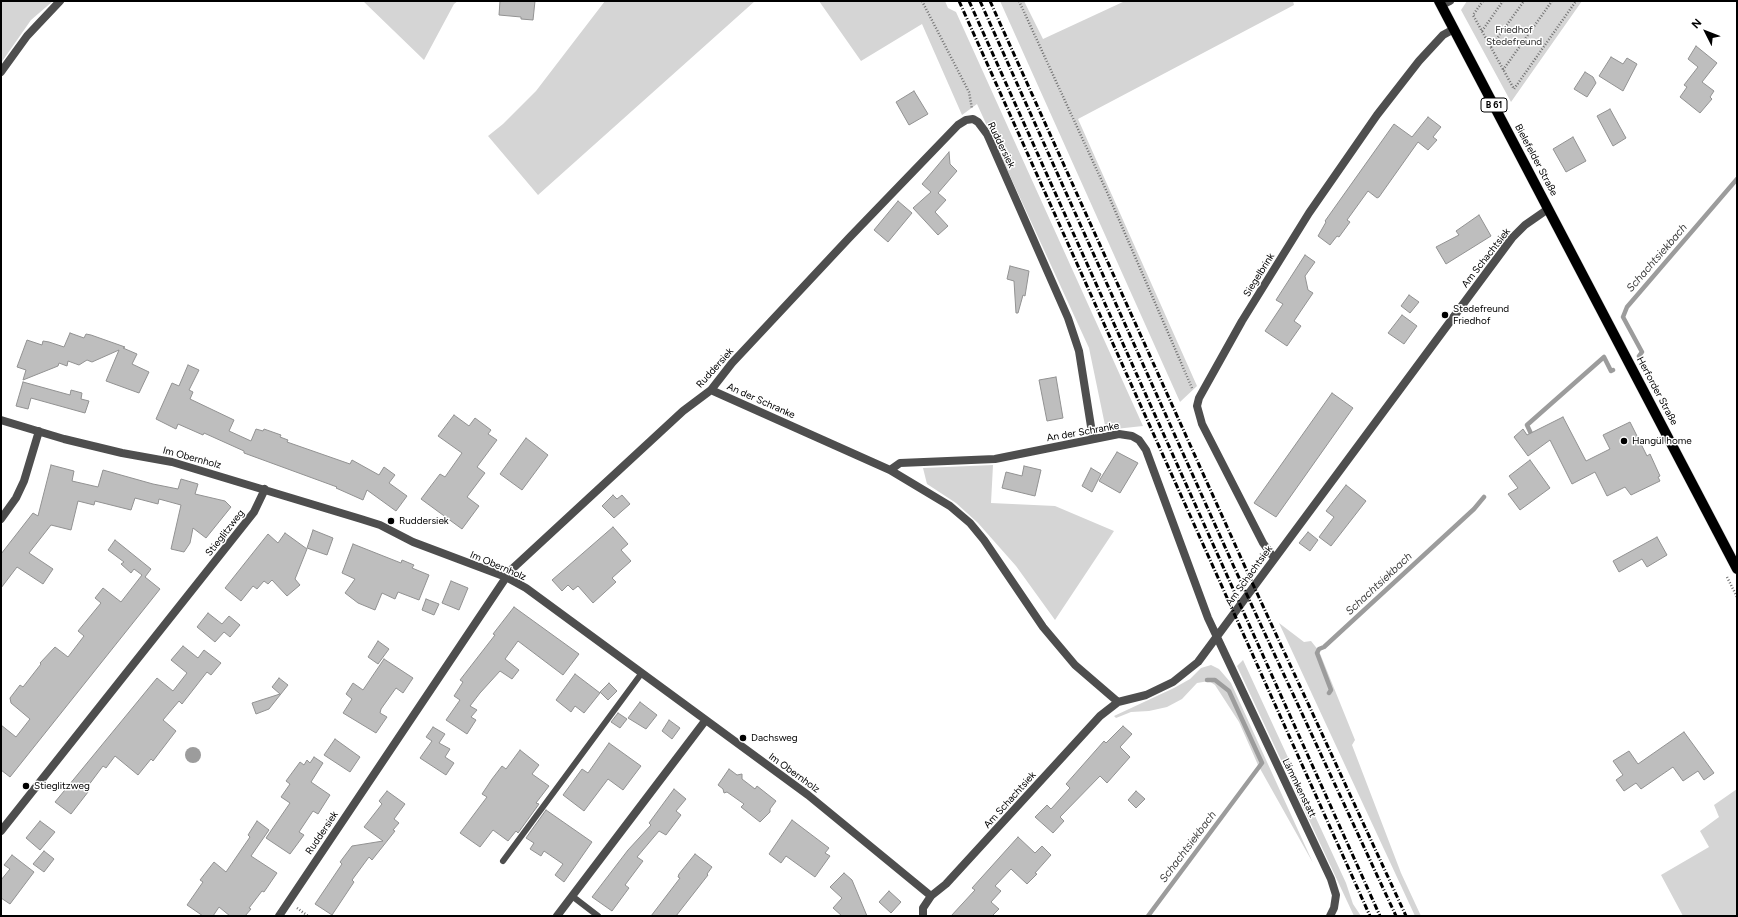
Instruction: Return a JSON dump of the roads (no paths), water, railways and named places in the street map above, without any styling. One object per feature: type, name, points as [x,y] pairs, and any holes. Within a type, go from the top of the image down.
[{"type":"main road","name":"Bielefelder Straße","points":[[1444,2],[1454,29],[1612,330]]},
{"type":"main road","name":"Herforder Straße","points":[[1612,330],[1737,569]]},
{"type":"street","points":[[1,72],[27,36],[60,1]]},
{"type":"street","name":"Siegelbrink","points":[[1274,558],[1263,542],[1202,424],[1197,406],[1199,398],[1242,321],[1309,214],[1377,116],[1419,61],[1443,35],[1454,29]]},
{"type":"street","name":"Ruddersiek","points":[[279,916],[511,570],[683,411],[711,390],[732,363],[920,164],[958,125],[966,120],[973,119],[978,122],[987,134],[1068,318],[1079,351],[1093,438]]},
{"type":"street","name":"Am Schachtsiek","points":[[923,912],[931,896],[946,884],[1100,716],[1118,702],[1146,695],[1173,682],[1198,662],[1512,238],[1525,225],[1548,209]]},
{"type":"street","name":"An der Schranke","points":[[711,390],[890,470],[944,502],[970,523],[1008,574],[1043,627],[1075,665],[1118,702]]},
{"type":"street","name":"Im Obernholz","points":[[1,420],[64,439],[122,453],[172,462],[265,489],[279,495],[380,526],[413,542],[506,578],[526,588],[705,721],[808,795],[931,896]]},
{"type":"street","points":[[1,519],[16,498],[24,481],[39,431]]},
{"type":"street","name":"An der Schranke","points":[[890,470],[900,464],[995,459],[1093,438],[1119,434],[1132,436],[1139,440],[1146,450],[1208,618],[1231,671]]},
{"type":"street","name":"Stieglitzweg","points":[[1,831],[254,512],[265,489]]},
{"type":"street","name":"Lämmkenstatt","points":[[1231,671],[1331,879],[1336,895],[1334,908],[1330,916]]},
{"type":"street","points":[[557,916],[705,721]]},
{"type":"lane","points":[[503,862],[641,674]]},
{"type":"lane","points":[[572,896],[598,916]]},
{"type":"waterway","name":"Schachtsiekbach","points":[[1639,356],[1642,352],[1623,317],[1627,307],[1737,179]]},
{"type":"waterway","name":"Schachtsiekbach","points":[[1533,438],[1527,425],[1604,357],[1611,371],[1613,370]]},
{"type":"waterway","name":"Schachtsiekbach","points":[[1329,693],[1331,690],[1317,653],[1319,649],[1324,647],[1474,509],[1484,497]]},
{"type":"waterway","name":"Schachtsiekbach","points":[[1148,916],[1262,763],[1229,691],[1215,680],[1207,680]]},
{"type":"railway","points":[[959,1],[1370,916]]},
{"type":"railway","points":[[969,1],[1380,916]]},
{"type":"railway","points":[[980,1],[1234,567],[1396,916]]},
{"type":"railway","points":[[990,1],[1251,580],[1406,916]]},
{"type":"place","name":"Stedefreund Friedhof","points":[[1445,315]]},
{"type":"place","name":"Hangül home","points":[[1624,441]]},
{"type":"place","name":"Ruddersiek","points":[[391,521]]},
{"type":"place","name":"Dachsweg","points":[[743,738]]},
{"type":"place","name":"Stieglitzweg","points":[[26,786]]},
{"type":"park label","name":"Friedhof Stedefreund","points":[[1514,36]]}]
